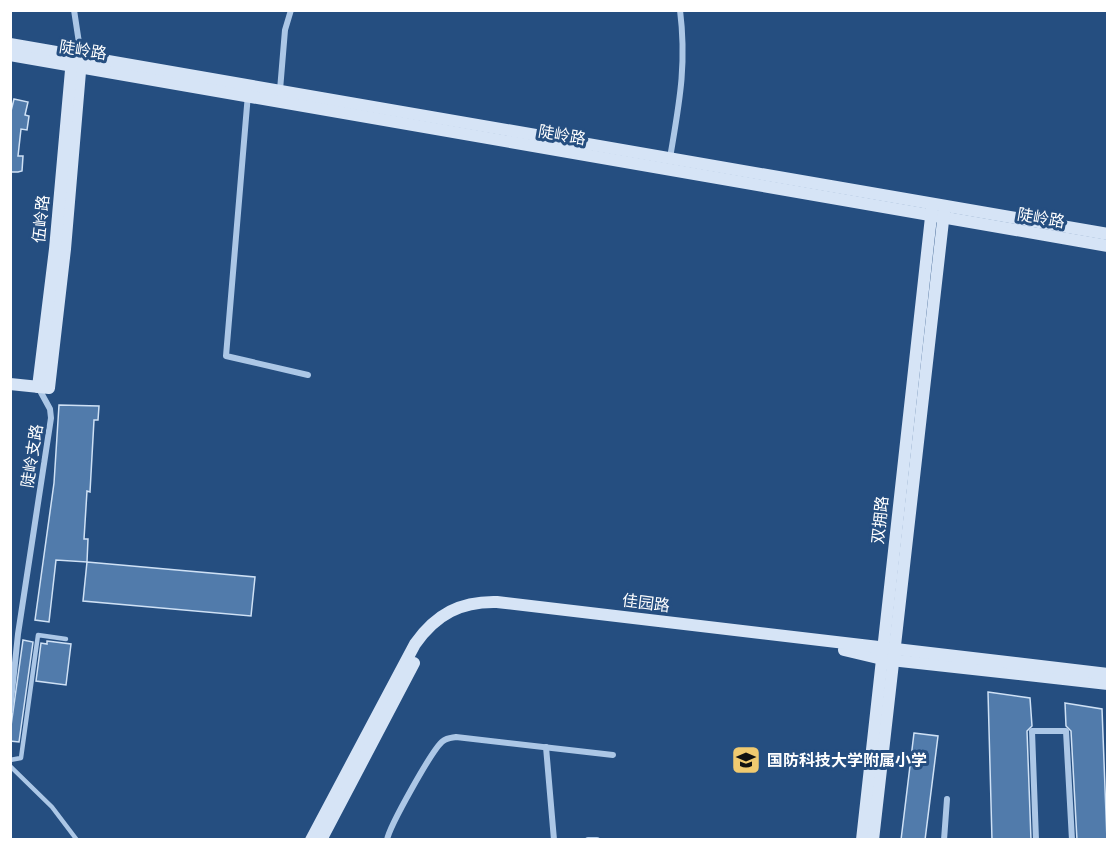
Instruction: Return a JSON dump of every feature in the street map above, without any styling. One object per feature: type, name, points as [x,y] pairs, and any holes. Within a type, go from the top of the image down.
[{"type":"main road","name":"陡岭路","points":[[10,44],[76,61],[938,211],[1107,234]]},
{"type":"main road","name":"陡岭路","points":[[10,56],[76,61]]},
{"type":"main road","name":"伍岭路","points":[[44,385],[55,249],[76,61]]},
{"type":"main road","name":"陡岭路","points":[[248,90],[280,90],[670,159],[1107,246]]},
{"type":"main road","name":"双拥路","points":[[862,840],[888,654],[938,211]]},
{"type":"main road","points":[[10,379],[44,385]]},
{"type":"main road","points":[[10,384],[44,385]]},
{"type":"main road","name":"佳园路","points":[[311,840],[415,644],[438,618],[463,605],[497,602],[1107,684]]},
{"type":"main road","name":"佳园路","points":[[321,840],[422,648],[441,625],[465,612],[484,609],[521,612],[842,650],[1107,674]]},
{"type":"main road","name":"双拥路","points":[[873,840],[888,654]]},
{"type":"street","points":[[74,10],[76,61]]},
{"type":"street","points":[[280,90],[285,30],[291,10]]},
{"type":"street","points":[[670,159],[684,72],[685,48],[680,10]]},
{"type":"street","points":[[248,90],[226,356],[308,375]]},
{"type":"street","name":"陡岭支路","points":[[10,711],[18,634],[51,418],[44,385]]},
{"type":"street","points":[[1036,840],[1032,731],[1066,731],[1072,840]]},
{"type":"street","points":[[387,840],[393,823],[435,749],[445,739],[456,737],[614,755]]},
{"type":"street","points":[[546,747],[554,840]]},
{"type":"street","points":[[944,840],[947,799]]},
{"type":"street","points":[[588,840],[597,840]]},
{"type":"lane","points":[[10,760],[21,758],[38,636],[66,639]]},
{"type":"lane","points":[[10,766],[52,807],[77,840]]},
{"type":"building","points":[[14,99],[28,102],[25,115],[29,116],[27,130],[21,129],[18,156],[23,156],[22,171],[10,172],[10,115]]},
{"type":"building","points":[[59,405],[99,406],[98,420],[94,420],[90,492],[87,491],[84,539],[88,539],[87,562],[56,560],[49,622],[35,620],[54,483]]},
{"type":"building","points":[[87,562],[255,577],[251,616],[83,601]]},
{"type":"building","points":[[23,640],[33,642],[19,742],[10,741],[10,733]]},
{"type":"building","points":[[47,641],[71,644],[66,685],[36,681],[41,643],[47,644]]},
{"type":"building","points":[[988,692],[1030,698],[1032,726],[1027,731],[1031,840],[992,840]]},
{"type":"building","points":[[1065,703],[1102,709],[1107,840],[1077,840],[1071,731],[1066,726]]},
{"type":"building","points":[[914,733],[938,736],[925,840],[901,840]]},
{"type":"place","name":"国防科技大学附属小学","points":[[746,760]]}]
